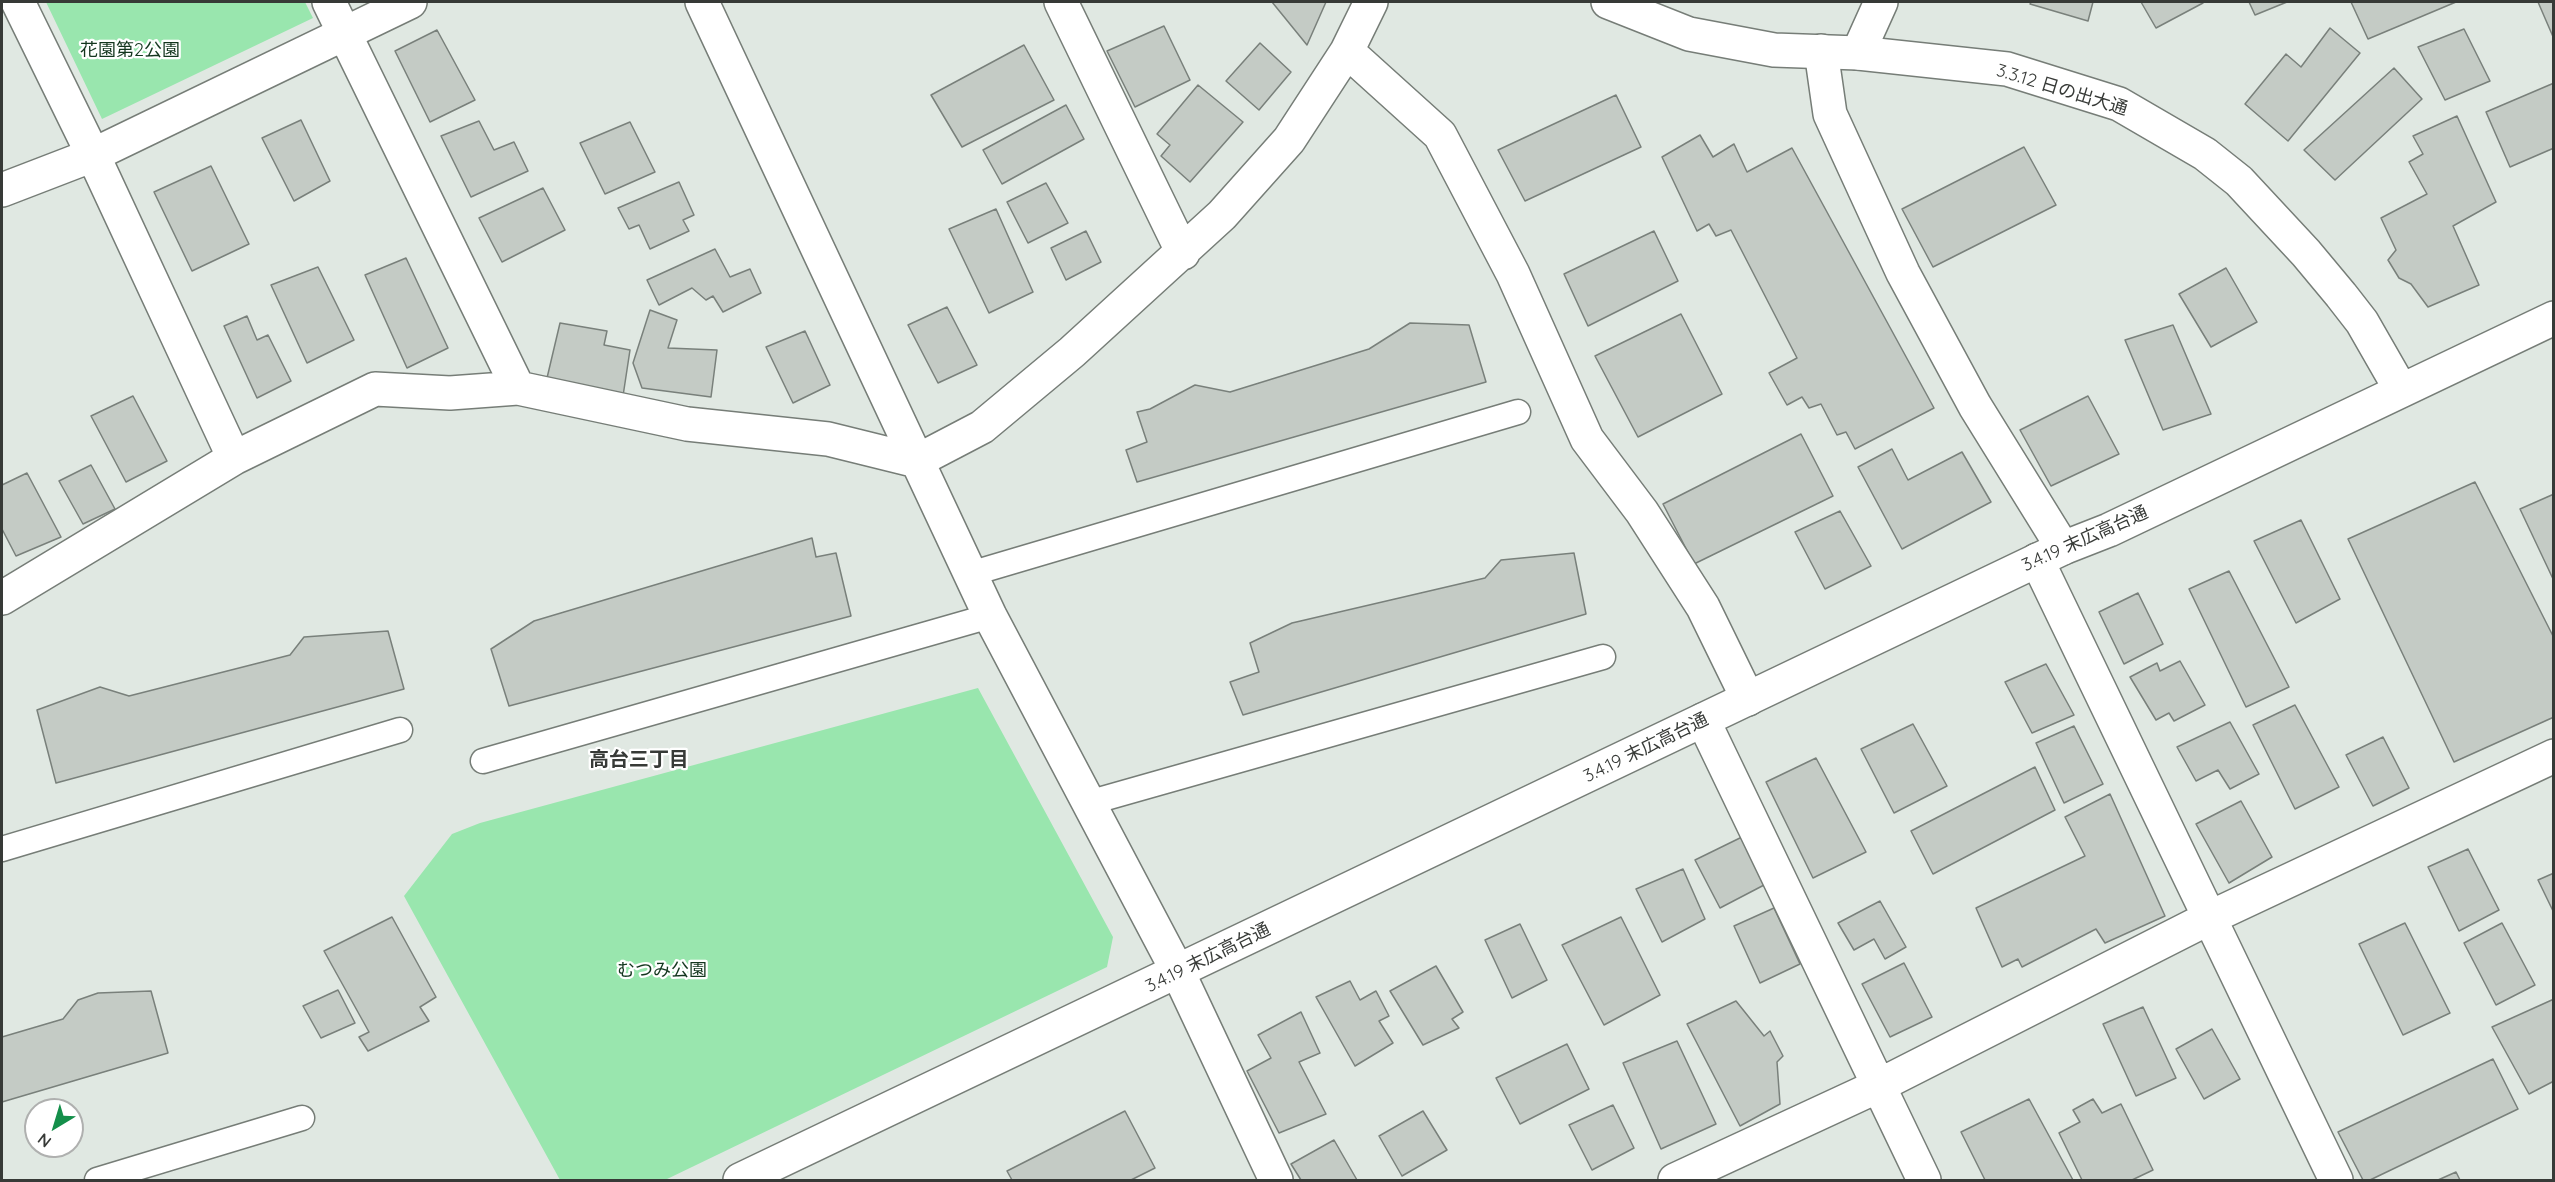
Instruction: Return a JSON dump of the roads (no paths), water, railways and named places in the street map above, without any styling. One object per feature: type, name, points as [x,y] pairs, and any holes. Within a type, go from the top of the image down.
[{"type":"street","points":[[18,2],[93,154],[234,458]]},
{"type":"street","points":[[329,2],[518,388]]},
{"type":"street","points":[[2,190],[93,154],[410,2]]},
{"type":"street","points":[[702,2],[990,616],[1178,972],[1276,1180]]},
{"type":"street","points":[[1061,2],[1183,253]]},
{"type":"street","points":[[2,598],[234,458],[375,389],[450,393],[518,388],[687,424],[828,438],[917,461],[982,427],[1072,352],[1222,215],[1289,140],[1347,51],[1371,2]]},
{"type":"street","name":"3.3.12 日の出大通","points":[[1608,2],[1689,34],[1774,50],[1858,53],[2007,69],[2119,104],[2205,154],[2239,182],[2306,253],[2362,322],[2401,390]]},
{"type":"street","points":[[1858,53],[1881,2]]},
{"type":"street","points":[[1347,51],[1440,135],[1514,274],[1587,439],[1642,512],[1703,607],[1748,699]]},
{"type":"street","points":[[1821,51],[1830,114],[1903,273],[1975,406],[2050,554],[2209,918],[2336,1180]]},
{"type":"street","name":"3.4.19 末広高台通","points":[[740,1180],[2050,554],[2109,530],[2553,318]]},
{"type":"street","points":[[1703,720],[1924,1180]]},
{"type":"street","points":[[1675,1180],[1878,1086],[2209,918],[2553,756]]},
{"type":"lane","points":[[970,574],[1518,412]]},
{"type":"lane","points":[[483,761],[990,616]]},
{"type":"lane","points":[[1088,803],[1603,657]]},
{"type":"lane","points":[[2,849],[400,730]]},
{"type":"lane","points":[[97,1180],[302,1118]]},
{"type":"district","name":"高台三丁目","points":[[639,760]]},
{"type":"park label","name":"花園第2公園","points":[[130,51]]},
{"type":"park label","name":"むつみ公園","points":[[662,971]]}]
